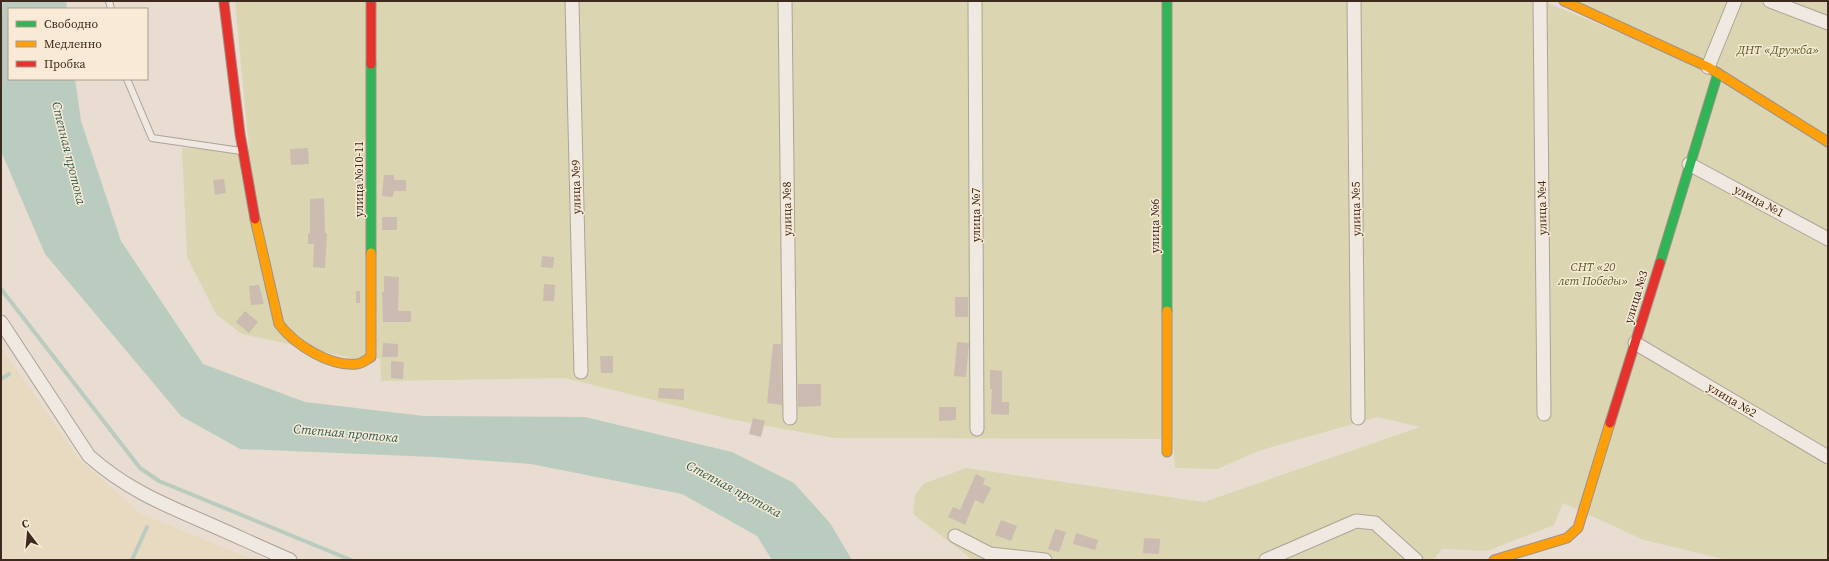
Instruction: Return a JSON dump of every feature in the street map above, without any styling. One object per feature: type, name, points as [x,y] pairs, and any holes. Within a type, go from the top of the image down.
[{"type":"street","name":"улица №10-11","points":[[243,151],[256,224],[279,324],[288,336],[322,357],[339,364],[359,364],[371,357],[370,1]]},
{"type":"street","name":"улица №9","points":[[572,1],[581,372]]},
{"type":"street","name":"улица №8","points":[[785,1],[790,418]]},
{"type":"street","name":"улица №7","points":[[974,1],[977,429]]},
{"type":"street","name":"улица №6","points":[[1167,1],[1167,452]]},
{"type":"street","name":"улица №5","points":[[1354,1],[1358,418]]},
{"type":"street","name":"улица №4","points":[[1540,1],[1544,414]]},
{"type":"street","points":[[1564,1],[1713,70],[1828,142]]},
{"type":"street","points":[[1713,70],[1735,1]]},
{"type":"street","points":[[1770,1],[1828,23]]},
{"type":"street","points":[[224,3],[243,151]]},
{"type":"street","name":"улица №3","points":[[1494,560],[1567,538],[1578,528],[1689,164],[1713,70]]},
{"type":"street","name":"улица №1","points":[[1689,164],[1828,239]]},
{"type":"street","points":[[1,322],[89,456],[106,471],[119,481],[154,500],[290,560]]},
{"type":"street","name":"улица №2","points":[[1635,343],[1828,457]]},
{"type":"street","points":[[1266,560],[1356,521],[1375,523],[1416,560]]},
{"type":"street","points":[[955,536],[990,554],[1045,560]]},
{"type":"lane","points":[[127,80],[152,138],[243,151]]},
{"type":"shaded area","points":[[1,347],[79,459],[141,514],[254,560],[1,560]]},
{"type":"green space","name":"СНТ «20 лет Победы»","points":[[235,1],[1543,1],[1689,62],[1828,148],[1828,560],[1727,560],[1644,540],[1563,503],[1554,525],[1487,551],[1442,549],[1433,560],[973,560],[913,514],[915,495],[923,484],[966,468],[1204,502],[1420,427],[1378,417],[1258,451],[1217,469],[1175,468],[1173,439],[834,438],[729,419],[565,378],[381,381],[380,358],[361,360],[242,334],[216,314],[187,257],[182,148],[249,148]]},
{"type":"green space","name":"ДНТ «Дружба»","points":[[1577,1],[1828,1],[1828,140]]},
{"type":"water","name":"Степная протока","points":[[3,1],[66,1],[67,8],[8,8],[8,80],[75,80],[81,121],[121,241],[203,364],[305,402],[424,416],[585,417],[732,452],[794,483],[830,523],[852,560],[772,560],[757,536],[682,494],[531,464],[434,457],[240,449],[181,416],[45,254],[1,151],[1,18]]},
{"type":"building","points":[[308,148],[309,164],[291,165],[290,149]]},
{"type":"building","points":[[357,167],[360,167],[360,182],[357,182]]},
{"type":"building","points":[[384,175],[394,175],[394,180],[406,180],[406,191],[394,191],[393,197],[382,196]]},
{"type":"building","points":[[224,179],[226,193],[215,195],[213,180]]},
{"type":"building","points":[[324,198],[325,233],[327,233],[325,268],[313,267],[314,244],[308,244],[308,233],[310,233],[310,199]]},
{"type":"building","points":[[382,217],[397,217],[397,230],[382,230]]},
{"type":"building","points":[[542,256],[554,257],[553,268],[541,267]]},
{"type":"building","points":[[384,276],[399,277],[398,311],[411,311],[411,322],[383,322],[382,292],[384,292]]},
{"type":"building","points":[[544,284],[555,285],[554,301],[543,301]]},
{"type":"building","points":[[259,285],[264,304],[251,305],[249,286]]},
{"type":"building","points":[[356,291],[360,291],[360,303],[356,303]]},
{"type":"building","points":[[955,297],[968,297],[968,317],[955,317]]},
{"type":"building","points":[[245,311],[258,322],[249,333],[236,322]]},
{"type":"building","points":[[957,342],[969,343],[966,377],[954,376]]},
{"type":"building","points":[[383,343],[398,344],[398,357],[382,357]]},
{"type":"building","points":[[773,344],[781,344],[782,405],[767,403]]},
{"type":"building","points":[[600,356],[613,356],[613,373],[601,373]]},
{"type":"building","points":[[391,361],[404,362],[403,379],[391,378]]},
{"type":"building","points":[[990,370],[1002,371],[1002,402],[1009,402],[1009,415],[991,414],[992,389],[990,389]]},
{"type":"building","points":[[798,384],[821,384],[821,406],[798,407]]},
{"type":"building","points":[[659,388],[684,389],[684,400],[658,398]]},
{"type":"building","points":[[939,407],[956,407],[956,420],[939,421]]},
{"type":"building","points":[[753,418],[765,421],[761,437],[749,434]]},
{"type":"building","points":[[976,474],[985,479],[983,484],[991,488],[983,504],[975,500],[965,525],[948,517],[953,507],[960,510]]},
{"type":"building","points":[[1001,520],[1017,526],[1011,541],[995,535]]},
{"type":"building","points":[[1055,529],[1066,532],[1059,552],[1048,549]]},
{"type":"building","points":[[1076,533],[1098,540],[1095,550],[1073,544]]},
{"type":"building","points":[[1144,538],[1160,539],[1159,554],[1143,553]]},
{"type":"waterway","points":[[1,289],[140,468],[159,481],[351,560]]},
{"type":"waterway","points":[[1,379],[9,374]]},
{"type":"waterway","points":[[132,560],[147,527]]},
{"type":"traffic: fast","points":[[1167,1],[1167,311]]},
{"type":"traffic: fast","points":[[371,64],[371,253]]},
{"type":"traffic: fast","points":[[1660,263],[1718,73]]},
{"type":"traffic: slow","points":[[1564,1],[1708,67],[1828,142]]},
{"type":"traffic: slow","points":[[255,219],[279,324],[294,340],[304,347],[336,362],[359,364],[371,357],[371,253]]},
{"type":"traffic: slow","points":[[1167,311],[1167,452]]},
{"type":"traffic: slow","points":[[1494,560],[1567,538],[1578,528],[1610,423]]},
{"type":"traffic: jam","points":[[371,1],[371,64]]},
{"type":"traffic: jam","points":[[224,3],[240,134],[255,219]]},
{"type":"traffic: jam","points":[[1610,423],[1660,263]]}]
